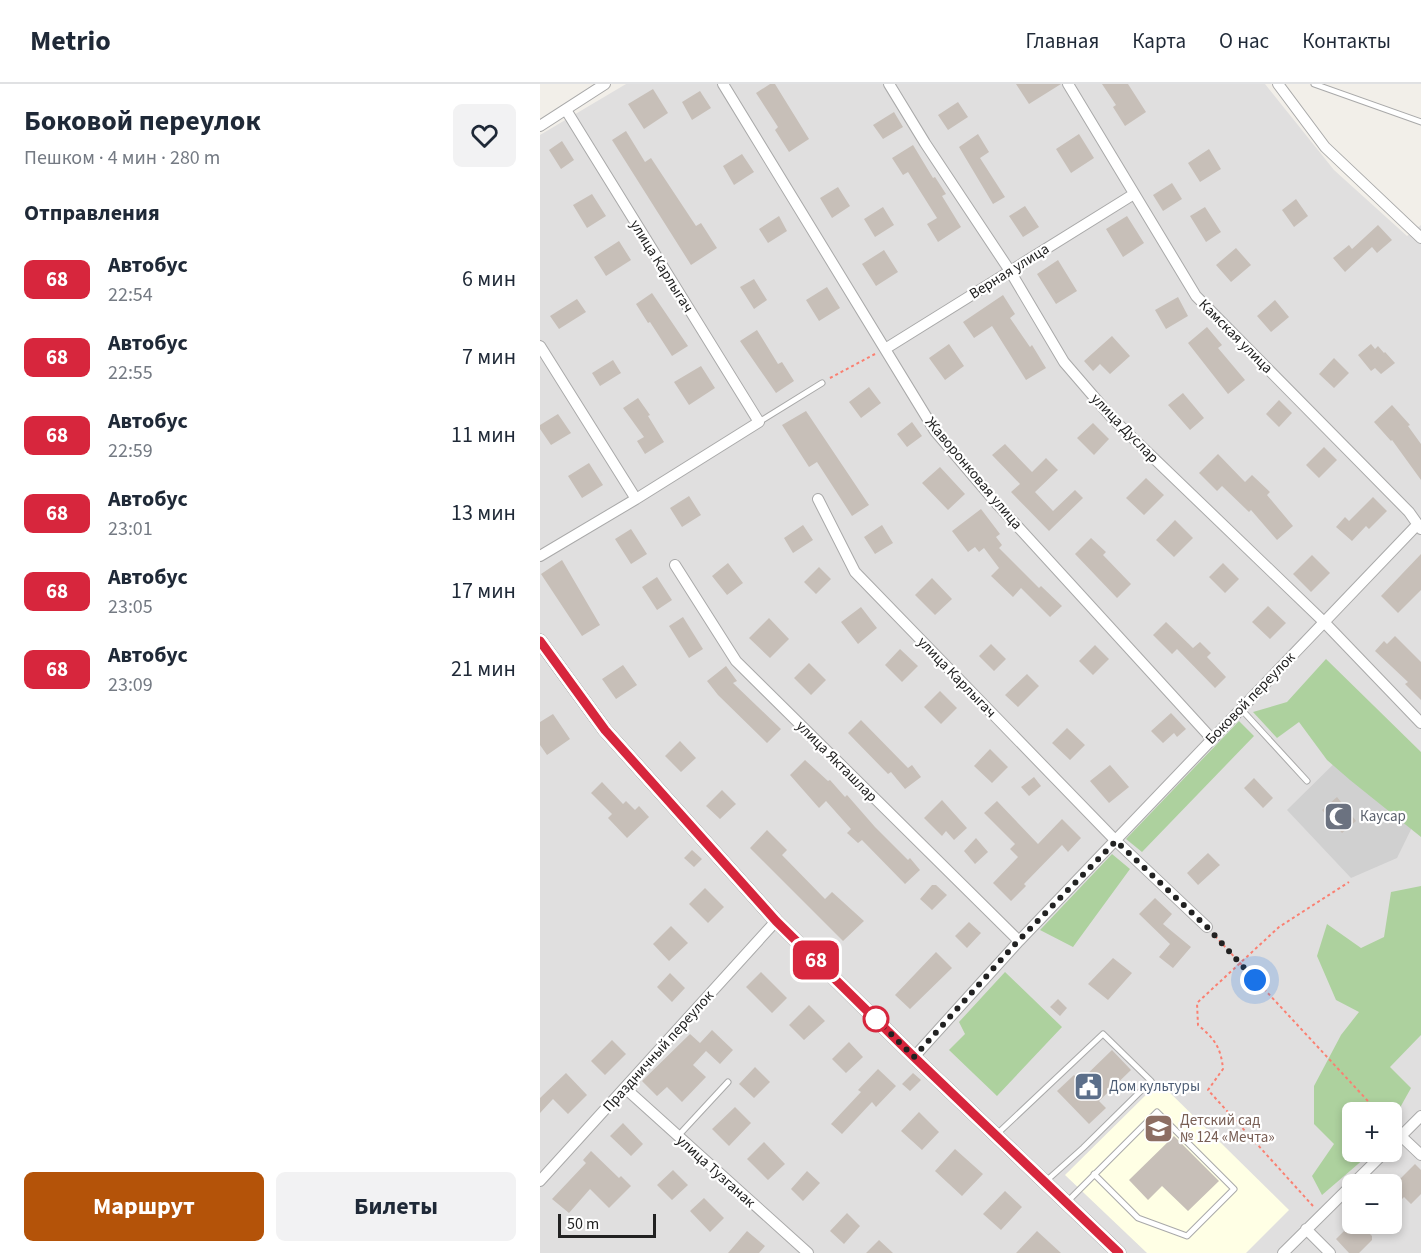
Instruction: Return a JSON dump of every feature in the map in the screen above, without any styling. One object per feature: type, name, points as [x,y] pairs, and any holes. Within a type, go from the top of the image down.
[{"type":"street","points":[[540,126],[605,84]]},
{"type":"street","name":"Жаворонковая улица","points":[[723,84],[936,431],[998,505],[1211,738]]},
{"type":"street","name":"улица Дуслар","points":[[890,84],[925,143],[1010,271],[1064,362],[1113,419],[1324,622],[1421,723]]},
{"type":"street","name":"Камская улица","points":[[1068,84],[1196,296],[1409,512],[1419,527]]},
{"type":"street","points":[[1278,84],[1324,147],[1421,238]]},
{"type":"street","name":"улица Карлыгач","points":[[566,110],[759,422]]},
{"type":"street","name":"Верная улица","points":[[885,349],[1134,194]]},
{"type":"street","points":[[540,346],[636,499]]},
{"type":"street","points":[[540,556],[759,422]]},
{"type":"street","name":"улица Карлыгач","points":[[818,499],[855,572],[1116,841],[1207,927]]},
{"type":"street","name":"Боковой переулок","points":[[914,1057],[1018,941],[1116,841],[1211,738],[1419,527]]},
{"type":"street","name":"улица Якташлар","points":[[675,565],[736,661],[1018,941]]},
{"type":"street","points":[[540,641],[605,730],[776,921],[1119,1253]]},
{"type":"street","name":"Праздничный переулок","points":[[540,1181],[776,921]]},
{"type":"street","name":"улица Тузганак","points":[[625,1088],[808,1253]]},
{"type":"street","points":[[1402,1135],[1421,1116]]},
{"type":"street","points":[[1402,1137],[1421,1155]]},
{"type":"street","points":[[1283,1253],[1375,1162]]},
{"type":"street","points":[[1306,1229],[1330,1253]]},
{"type":"lane","points":[[1314,84],[1421,122]]},
{"type":"lane","points":[[759,422],[822,383]]},
{"type":"lane","points":[[1240,708],[1307,781]]},
{"type":"lane","points":[[996,1136],[1103,1034],[1151,1081],[1083,1148],[1044,1182]]},
{"type":"lane","points":[[678,1136],[728,1082]]},
{"type":"lane","points":[[1066,1203],[1094,1174],[1157,1112],[1234,1189],[1187,1236],[1138,1218],[1094,1174]]},
{"type":"path","points":[[822,383],[885,349]]},
{"type":"path","points":[[1321,1215],[1208,1090],[1223,1069],[1221,1051],[1198,1025],[1197,1003],[1278,927],[1349,882]]},
{"type":"path","points":[[1207,927],[1369,1102]]},
{"type":"shaded area","points":[[626,84],[1265,84],[1334,170],[1407,236],[1421,225],[1421,1253],[540,1253],[540,135]]},
{"type":"shaded area","points":[[1353,745],[1420,811],[1397,858],[1351,878],[1287,810]]},
{"type":"shaded area","name":"Детский сад № 124 «Мечта»","points":[[1159,1082],[1289,1210],[1246,1253],[1147,1253],[1065,1175]]},
{"type":"green space","points":[[1326,659],[1421,752],[1421,837],[1327,760],[1299,722],[1277,738],[1253,712],[1287,702]]},
{"type":"green space","points":[[1239,721],[1254,736],[1142,852],[1126,839]]},
{"type":"green space","points":[[1112,854],[1130,869],[1073,947],[1040,930]]},
{"type":"green space","points":[[1421,886],[1421,1035],[1390,1067],[1411,1088],[1402,1104],[1402,1102],[1342,1102],[1342,1162],[1360,1162],[1346,1174],[1342,1174],[1342,1178],[1322,1195],[1312,1176],[1334,1144],[1314,1124],[1314,1086],[1341,1035],[1359,1012],[1336,1000],[1317,956],[1327,924],[1361,948],[1384,937],[1391,892]]},
{"type":"green space","points":[[1005,972],[1062,1027],[997,1096],[949,1050],[965,1034],[959,1022]]},
{"type":"building","points":[[770,84],[775,84],[809,139],[789,152],[775,130],[778,127],[756,93]]},
{"type":"building","points":[[1016,84],[1061,84],[1029,104]]},
{"type":"building","points":[[1102,84],[1128,84],[1146,112],[1125,126],[1113,107],[1116,105]]},
{"type":"building","points":[[653,89],[668,113],[644,129],[628,104]]},
{"type":"building","points":[[700,91],[711,108],[692,120],[682,102]]},
{"type":"building","points":[[958,102],[968,117],[948,130],[938,115]]},
{"type":"building","points":[[894,112],[903,127],[883,139],[873,125]]},
{"type":"building","points":[[626,131],[645,162],[651,158],[696,226],[701,223],[717,248],[691,265],[612,140]]},
{"type":"building","points":[[978,134],[989,152],[980,158],[1005,197],[993,204],[959,147]]},
{"type":"building","points":[[1079,134],[1094,158],[1071,173],[1056,149]]},
{"type":"building","points":[[562,141],[574,160],[561,169],[549,150]]},
{"type":"building","points":[[913,145],[933,178],[935,177],[946,194],[942,196],[961,227],[938,242],[927,224],[937,218],[908,172],[903,175],[892,158]]},
{"type":"building","points":[[1209,149],[1221,169],[1200,182],[1188,163]]},
{"type":"building","points":[[742,154],[754,172],[734,185],[723,166]]},
{"type":"building","points":[[1172,183],[1182,199],[1163,211],[1153,195]]},
{"type":"building","points":[[838,187],[850,206],[832,218],[820,198]]},
{"type":"building","points":[[592,194],[606,216],[587,228],[573,205]]},
{"type":"building","points":[[1296,199],[1308,216],[1294,227],[1282,210]]},
{"type":"building","points":[[1025,206],[1039,227],[1023,237],[1009,216]]},
{"type":"building","points":[[883,207],[894,225],[875,237],[864,219]]},
{"type":"building","points":[[1205,207],[1221,232],[1206,242],[1190,216]]},
{"type":"building","points":[[779,216],[787,231],[768,243],[759,229]]},
{"type":"building","points":[[1127,216],[1144,243],[1123,257],[1106,229]]},
{"type":"building","points":[[1378,225],[1392,240],[1377,253],[1372,247],[1345,272],[1333,258],[1349,245],[1352,249]]},
{"type":"building","points":[[619,241],[631,260],[606,276],[594,257]]},
{"type":"building","points":[[1236,248],[1251,265],[1231,282],[1216,265]]},
{"type":"building","points":[[884,250],[898,272],[876,286],[862,264]]},
{"type":"building","points":[[1058,260],[1077,291],[1056,304],[1037,274]]},
{"type":"building","points":[[754,279],[767,300],[754,309],[740,287]]},
{"type":"building","points":[[827,287],[840,308],[819,321],[806,300]]},
{"type":"building","points":[[652,293],[688,346],[672,356],[636,304]]},
{"type":"building","points":[[1003,295],[1015,314],[1010,318],[1030,347],[1032,345],[1046,368],[1026,380],[992,326],[974,338],[963,322]]},
{"type":"building","points":[[1178,297],[1188,316],[1166,329],[1155,310]]},
{"type":"building","points":[[577,299],[586,312],[559,329],[550,316]]},
{"type":"building","points":[[1275,300],[1289,317],[1271,332],[1257,316]]},
{"type":"building","points":[[1207,327],[1222,345],[1218,348],[1245,380],[1228,394],[1188,343]]},
{"type":"building","points":[[757,330],[778,364],[782,362],[794,381],[776,393],[740,341]]},
{"type":"building","points":[[1112,336],[1130,356],[1110,374],[1100,364],[1093,371],[1084,361]]},
{"type":"building","points":[[949,344],[964,366],[945,380],[929,358]]},
{"type":"building","points":[[1371,344],[1375,349],[1378,346],[1395,363],[1381,374],[1375,368],[1371,371],[1358,355]]},
{"type":"building","points":[[1334,358],[1349,373],[1334,388],[1319,374]]},
{"type":"building","points":[[613,360],[621,373],[600,386],[592,373]]},
{"type":"building","points":[[701,366],[715,388],[689,405],[674,382]]},
{"type":"building","points":[[869,387],[881,403],[861,418],[849,402]]},
{"type":"building","points":[[1183,393],[1204,418],[1190,430],[1168,405]]},
{"type":"building","points":[[638,398],[664,442],[645,454],[637,441],[644,437],[623,408]]},
{"type":"building","points":[[1279,400],[1292,413],[1279,427],[1266,414]]},
{"type":"building","points":[[1392,405],[1410,425],[1408,426],[1421,444],[1421,480],[1392,440],[1374,422]]},
{"type":"building","points":[[806,411],[869,505],[852,516],[817,462],[809,467],[782,425]]},
{"type":"building","points":[[558,414],[571,433],[551,445],[540,429],[540,425]]},
{"type":"building","points":[[912,422],[922,436],[907,447],[897,434]]},
{"type":"building","points":[[1093,423],[1109,439],[1094,455],[1077,438]]},
{"type":"building","points":[[1005,444],[1032,472],[1046,458],[1058,470],[1035,492],[1053,511],[1075,490],[1083,498],[1049,531],[1011,492],[1020,484],[992,455]]},
{"type":"building","points":[[1324,447],[1337,460],[1319,478],[1306,465]]},
{"type":"building","points":[[1218,454],[1245,482],[1252,475],[1270,492],[1267,495],[1293,526],[1277,540],[1251,510],[1249,512],[1222,486],[1217,491],[1199,473]]},
{"type":"building","points":[[589,463],[603,485],[582,498],[568,476]]},
{"type":"building","points":[[940,467],[965,494],[948,510],[922,483]]},
{"type":"building","points":[[1146,478],[1164,495],[1144,515],[1126,498]]},
{"type":"building","points":[[689,496],[701,515],[682,527],[670,508]]},
{"type":"building","points":[[1373,497],[1387,511],[1369,529],[1366,526],[1352,541],[1336,527],[1345,517],[1349,521]]},
{"type":"building","points":[[981,509],[1000,534],[996,537],[1002,545],[999,548],[1039,588],[1041,586],[1062,606],[1050,617],[1021,588],[1013,597],[991,576],[999,568],[984,548],[979,552],[975,547],[968,552],[952,531]]},
{"type":"building","points":[[1175,520],[1193,538],[1174,557],[1156,540]]},
{"type":"building","points":[[803,525],[813,540],[793,553],[784,538]]},
{"type":"building","points":[[882,525],[893,543],[875,554],[864,537]]},
{"type":"building","points":[[631,529],[647,554],[631,564],[615,539]]},
{"type":"building","points":[[1091,538],[1106,552],[1103,555],[1131,584],[1117,598],[1075,554]]},
{"type":"building","points":[[1421,554],[1421,590],[1398,613],[1381,596]]},
{"type":"building","points":[[1312,555],[1330,573],[1311,592],[1293,574]]},
{"type":"building","points":[[562,560],[600,625],[582,636],[541,574]]},
{"type":"building","points":[[728,563],[743,583],[727,595],[712,576]]},
{"type":"building","points":[[1223,563],[1239,579],[1225,593],[1209,577]]},
{"type":"building","points":[[819,567],[831,579],[816,594],[804,582]]},
{"type":"building","points":[[657,577],[672,600],[657,610],[642,587]]},
{"type":"building","points":[[932,578],[952,599],[935,615],[915,595]]},
{"type":"building","points":[[1268,606],[1286,623],[1270,639],[1252,622]]},
{"type":"building","points":[[861,607],[877,628],[858,644],[841,622]]},
{"type":"building","points":[[683,617],[703,649],[689,658],[669,626]]},
{"type":"building","points":[[769,618],[789,639],[770,658],[749,638]]},
{"type":"building","points":[[1166,622],[1193,648],[1200,642],[1211,653],[1207,657],[1226,677],[1215,688],[1177,649],[1172,654],[1153,635]]},
{"type":"building","points":[[1395,636],[1421,662],[1421,700],[1405,684],[1408,682],[1375,651],[1384,641],[1387,644]]},
{"type":"building","points":[[991,644],[1006,659],[994,671],[979,656]]},
{"type":"building","points":[[1095,645],[1109,659],[1093,675],[1079,661]]},
{"type":"building","points":[[900,649],[918,666],[902,682],[885,665]]},
{"type":"building","points":[[809,663],[826,680],[811,695],[794,678]]},
{"type":"building","points":[[623,665],[637,685],[616,699],[602,679]]},
{"type":"building","points":[[726,666],[737,681],[733,683],[781,729],[767,743],[718,695],[707,681]]},
{"type":"building","points":[[1027,674],[1039,686],[1018,707],[1005,695]]},
{"type":"building","points":[[940,691],[957,708],[941,724],[924,707]]},
{"type":"building","points":[[1171,713],[1186,729],[1177,737],[1174,733],[1163,743],[1151,731]]},
{"type":"building","points":[[553,714],[570,739],[547,755],[540,745],[540,722]]},
{"type":"building","points":[[861,720],[908,768],[912,765],[921,777],[905,789],[891,772],[888,774],[848,733]]},
{"type":"building","points":[[1067,728],[1085,745],[1070,760],[1052,743]]},
{"type":"building","points":[[680,741],[696,758],[681,772],[665,756]]},
{"type":"building","points":[[990,749],[1008,767],[992,783],[974,766]]},
{"type":"building","points":[[805,760],[828,781],[830,780],[845,797],[847,795],[875,827],[920,870],[905,884],[862,840],[858,843],[847,833],[851,829],[826,801],[819,808],[790,775]]},
{"type":"building","points":[[1110,765],[1129,787],[1109,803],[1090,781]]},
{"type":"building","points":[[1034,777],[1041,786],[1029,796],[1021,787]]},
{"type":"building","points":[[1254,778],[1273,798],[1263,808],[1244,788]]},
{"type":"building","points":[[602,782],[623,804],[626,801],[635,810],[639,806],[649,817],[627,838],[608,818],[612,814],[591,793]]},
{"type":"building","points":[[722,790],[736,804],[720,819],[706,806]]},
{"type":"building","name":"Каусар","points":[[1337,797],[1356,821],[1342,833],[1322,810]]},
{"type":"building","points":[[942,800],[967,828],[954,840],[946,831],[942,836],[924,818]]},
{"type":"building","points":[[997,801],[1038,844],[1062,819],[1081,838],[1068,852],[1062,845],[1024,884],[1026,886],[1011,901],[993,883],[1018,857],[1010,849],[1015,844],[984,813]]},
{"type":"building","points":[[767,830],[787,850],[782,855],[825,899],[832,892],[864,921],[843,941],[750,848]]},
{"type":"building","points":[[976,838],[988,852],[975,864],[964,851]]},
{"type":"building","points":[[692,850],[702,859],[694,867],[684,858]]},
{"type":"building","points":[[1208,853],[1220,865],[1198,885],[1187,873]]},
{"type":"building","points":[[932,885],[936,885],[947,895],[932,910],[920,899]]},
{"type":"building","points":[[705,888],[724,907],[708,923],[689,904]]},
{"type":"building","points":[[1155,898],[1172,914],[1163,924],[1191,947],[1173,968],[1159,957],[1170,944],[1139,914]]},
{"type":"building","points":[[969,922],[981,933],[967,948],[955,936]]},
{"type":"building","points":[[671,926],[688,943],[669,961],[653,944]]},
{"type":"building","points":[[936,952],[952,968],[910,1009],[895,995]]},
{"type":"building","points":[[1113,958],[1132,973],[1108,1000],[1088,984]]},
{"type":"building","points":[[761,972],[787,998],[772,1013],[746,987]]},
{"type":"building","points":[[670,973],[685,988],[672,1002],[657,987]]},
{"type":"building","points":[[1058,999],[1067,1008],[1060,1016],[1050,1007]]},
{"type":"building","points":[[809,1005],[825,1021],[804,1040],[789,1025]]},
{"type":"building","points":[[712,1030],[733,1050],[720,1064],[706,1051],[693,1065],[706,1077],[682,1102],[667,1087],[657,1096],[642,1081],[690,1034],[700,1043]]},
{"type":"building","points":[[612,1040],[626,1054],[605,1075],[591,1061]]},
{"type":"building","points":[[849,1042],[863,1057],[846,1073],[832,1059]]},
{"type":"building","name":"Дом культуры","points":[[1112,1050],[1131,1070],[1099,1101],[1106,1108],[1089,1124],[1057,1091],[1074,1075],[1080,1081]]},
{"type":"building","points":[[755,1067],[770,1082],[754,1098],[739,1084]]},
{"type":"building","points":[[878,1069],[896,1086],[876,1107],[872,1102],[842,1134],[831,1124],[861,1092],[858,1090]]},
{"type":"building","points":[[566,1073],[587,1095],[568,1114],[553,1099],[540,1113],[540,1098]]},
{"type":"building","points":[[913,1073],[921,1080],[910,1091],[902,1084]]},
{"type":"building","points":[[735,1107],[751,1123],[729,1146],[712,1129]]},
{"type":"building","points":[[919,1112],[939,1132],[922,1150],[901,1131]]},
{"type":"building","points":[[623,1123],[643,1144],[631,1156],[610,1136]]},
{"type":"building","points":[[1174,1136],[1219,1181],[1188,1211],[1162,1186],[1148,1200],[1129,1180]]},
{"type":"building","points":[[764,1142],[785,1164],[768,1180],[747,1159]]},
{"type":"building","points":[[955,1149],[983,1174],[962,1196],[935,1171]]},
{"type":"building","points":[[591,1151],[619,1178],[621,1176],[631,1186],[609,1208],[590,1189],[569,1213],[552,1199],[586,1163],[583,1160]]},
{"type":"building","points":[[1415,1164],[1421,1170],[1421,1194],[1411,1204],[1404,1197],[1402,1199],[1402,1177]]},
{"type":"building","points":[[673,1170],[688,1185],[672,1200],[657,1185]]},
{"type":"building","points":[[807,1171],[820,1183],[803,1201],[791,1189]]},
{"type":"building","points":[[1005,1191],[1022,1207],[1001,1230],[983,1214]]},
{"type":"building","points":[[704,1198],[724,1218],[710,1232],[690,1211]]},
{"type":"building","points":[[847,1213],[860,1226],[844,1244],[830,1231]]},
{"type":"building","points":[[747,1231],[765,1246],[759,1253],[728,1253]]},
{"type":"building","points":[[1037,1231],[1061,1253],[1016,1253]]},
{"type":"building","points":[[1342,1233],[1372,1236],[1372,1240],[1359,1253],[1349,1253],[1336,1239]]},
{"type":"building","points":[[879,1240],[893,1253],[866,1253]]},
{"type":"bus line","name":"68","points":[[540,641],[605,730],[776,921],[1119,1253]]},
{"type":"place","name":"Каусар","points":[[1339,816]]},
{"type":"place","name":"Дом культуры","points":[[1088,1086]]},
{"type":"place","name":"Детский сад № 124 «Мечта»","points":[[1159,1129]]},
{"type":"route","points":[[876,1019],[914,1057],[1018,941],[1116,841],[1207,927],[1255,980]]}]
